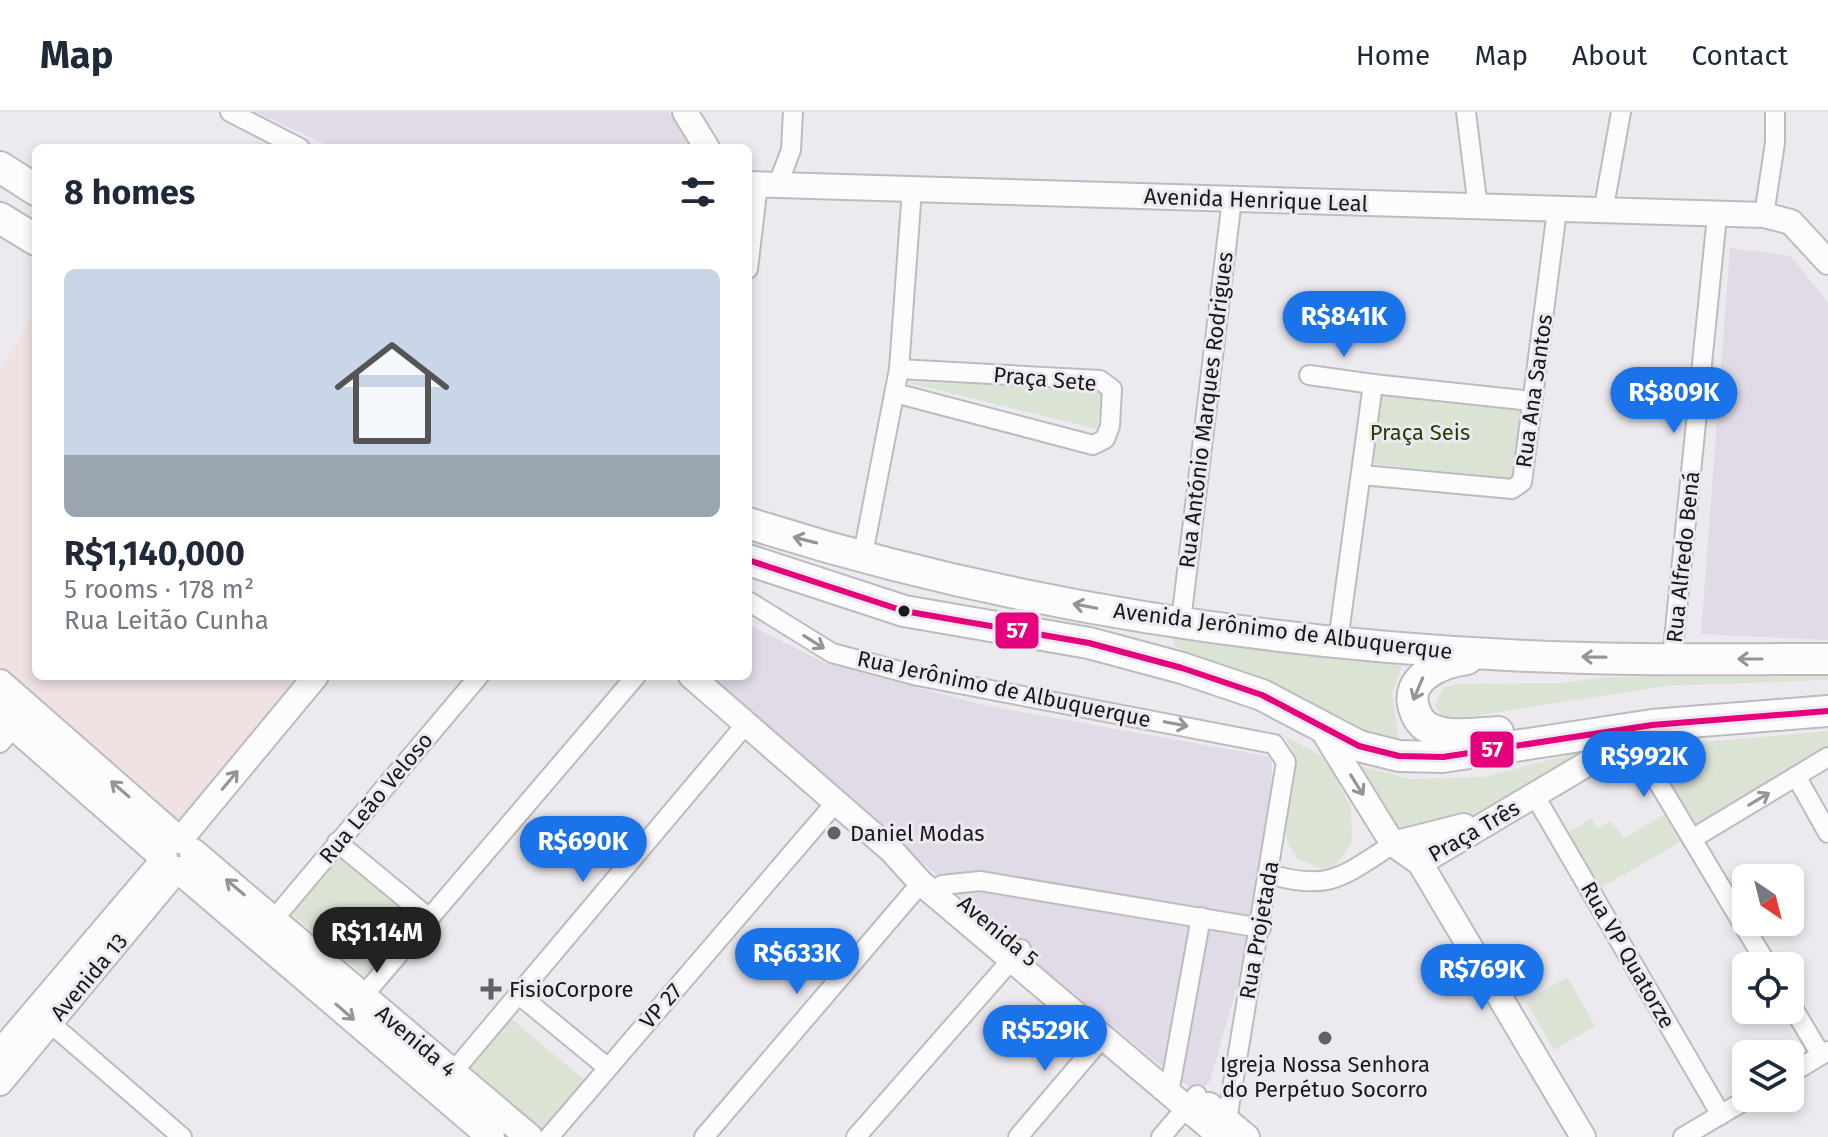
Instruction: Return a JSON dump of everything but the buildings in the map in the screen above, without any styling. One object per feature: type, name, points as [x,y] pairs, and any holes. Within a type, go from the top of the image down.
[{"type":"main road","points":[[0,167],[32,187]]},
{"type":"main road","points":[[0,218],[32,238]]},
{"type":"main road","name":"Avenida Jerônimo de Albuquerque","points":[[752,524],[929,573],[1091,608],[1338,641],[1511,655],[1828,659]]},
{"type":"main road","name":"Avenida Jerônimo de Albuquerque","points":[[752,561],[904,611],[1089,643],[1182,668],[1262,695],[1371,750],[1428,758],[1828,711]]},
{"type":"main road","points":[[1511,655],[1457,660],[1430,671],[1413,693],[1412,704],[1421,722],[1432,730],[1455,734],[1642,731]]},
{"type":"main road","name":"Avenida 4","points":[[0,683],[177,856],[399,1042],[491,1137]]},
{"type":"main road","name":"Avenida 4","points":[[5,728],[177,856],[273,920],[363,996],[399,1042],[453,1072],[529,1137]]},
{"type":"street","points":[[230,112],[292,144]]},
{"type":"street","points":[[685,112],[705,144]]},
{"type":"street","points":[[752,243],[761,184],[791,150],[793,112]]},
{"type":"street","points":[[1466,112],[1478,208]]},
{"type":"street","points":[[1603,212],[1621,112]]},
{"type":"street","points":[[1764,215],[1775,143],[1775,112]]},
{"type":"street","points":[[1775,143],[1789,112]]},
{"type":"street","name":"Avenida Henrique Leal","points":[[761,184],[1717,216],[1764,215],[1791,222],[1828,262]]},
{"type":"street","points":[[863,554],[899,369],[912,189]]},
{"type":"street","name":"Rua António Marques Rodrigues","points":[[1181,621],[1232,199]]},
{"type":"street","name":"Rua Ana Santos","points":[[1362,475],[1518,487],[1522,482],[1557,210]]},
{"type":"street","name":"Rua Alfredo Bená","points":[[1672,659],[1717,216]]},
{"type":"street","name":"Praça Sete","points":[[895,393],[1093,445],[1105,439],[1110,426],[1112,389],[1100,380],[899,369]]},
{"type":"street","points":[[1309,375],[1532,401]]},
{"type":"street","points":[[1338,641],[1373,384]]},
{"type":"street","name":"Rua Jerônimo de Albuquerque","points":[[752,603],[832,653],[846,657],[918,676],[1274,744]]},
{"type":"street","name":"Avenida 13","points":[[0,1083],[43,1017],[177,856],[313,680]]},
{"type":"street","name":"Rua Leão Veloso","points":[[273,920],[476,680]]},
{"type":"street","points":[[363,996],[633,680]]},
{"type":"street","name":"Avenida 5","points":[[696,680],[892,851],[1224,1128],[1247,1137]]},
{"type":"street","points":[[453,1072],[746,724]]},
{"type":"street","points":[[1320,726],[1393,844],[1420,863],[1583,1137]]},
{"type":"street","points":[[1642,731],[1692,839],[1760,952]]},
{"type":"street","name":"Praça Três","points":[[1420,863],[1642,731]]},
{"type":"street","name":"Rua Projetada","points":[[1224,1128],[1261,928],[1286,762],[1274,744]]},
{"type":"street","points":[[1692,839],[1828,757]]},
{"type":"street","points":[[1796,776],[1828,833]]},
{"type":"street","points":[[1269,874],[1297,883],[1329,881],[1393,844],[1456,829],[1535,796]]},
{"type":"street","name":"Rua VP Quatorze","points":[[1535,796],[1721,1115]]},
{"type":"street","name":"VP 27","points":[[549,1137],[836,802]]},
{"type":"street","points":[[337,842],[429,918]]},
{"type":"street","points":[[704,1137],[932,884],[980,881],[1261,928]]},
{"type":"street","points":[[1161,1137],[1181,1092],[1201,917]]},
{"type":"street","points":[[856,1137],[1016,954]]},
{"type":"street","name":"Avenida 5","points":[[1016,954],[1103,1037],[1181,1092]]},
{"type":"street","points":[[518,994],[608,1068]]},
{"type":"street","points":[[43,1017],[182,1137]]},
{"type":"street","name":"Avenida 13","points":[[0,1052],[43,1017]]},
{"type":"street","points":[[1804,1024],[1824,1053],[1804,1065]]},
{"type":"street","points":[[1018,1137],[1103,1037]]},
{"type":"street","points":[[1683,1137],[1732,1108]]},
{"type":"shaded area","points":[[256,112],[669,112],[689,144],[324,144]]},
{"type":"shaded area","points":[[1730,248],[1791,256],[1828,303],[1828,640],[1701,634]]},
{"type":"shaded area","points":[[32,318],[32,680],[296,680],[181,822],[0,666],[0,370]]},
{"type":"shaded area","points":[[752,626],[825,663],[983,705],[1272,757],[1269,874],[1210,1081],[1203,1088],[1195,1091],[1171,1074],[1020,949],[717,680],[752,680]]},
{"type":"green space","points":[[905,382],[1102,388],[1097,429]]},
{"type":"green space","name":"Praça Seis","points":[[1382,390],[1530,408],[1516,479],[1373,464]]},
{"type":"green space","points":[[1173,637],[1402,666],[1392,694],[1399,740],[1364,732],[1175,646]]},
{"type":"green space","points":[[1828,673],[1828,680],[1666,686],[1460,718],[1440,715],[1435,705],[1443,688],[1460,684],[1560,683],[1609,677]]},
{"type":"green space","points":[[1828,731],[1828,750],[1697,830],[1647,747]]},
{"type":"green space","points":[[1284,735],[1326,759],[1351,807],[1352,842],[1336,866],[1324,870],[1312,865],[1297,858],[1288,844],[1284,825],[1295,756]]},
{"type":"green space","points":[[1595,748],[1476,815],[1456,822],[1398,831],[1360,776],[1360,766],[1410,779],[1484,777]]},
{"type":"green space","points":[[1664,814],[1680,842],[1599,889],[1568,833],[1591,819],[1597,828],[1611,821],[1624,839]]},
{"type":"green space","points":[[340,850],[418,917],[367,977],[289,912]]},
{"type":"green space","points":[[1567,977],[1595,1026],[1554,1050],[1526,1001]]},
{"type":"green space","points":[[509,1017],[586,1081],[541,1137],[462,1073]]},
{"type":"transit line","name":"57","points":[[752,561],[904,611],[1089,643],[1182,668],[1262,695],[1359,746],[1399,756],[1443,757],[1652,725],[1828,711]]},
{"type":"place","name":"Daniel Modas","points":[[834,833]]},
{"type":"place","name":"FisioCorpore","points":[[491,989]]},
{"type":"place","name":"Igreja Nossa Senhora do Perpétuo Socorro","points":[[1325,1038]]}]
